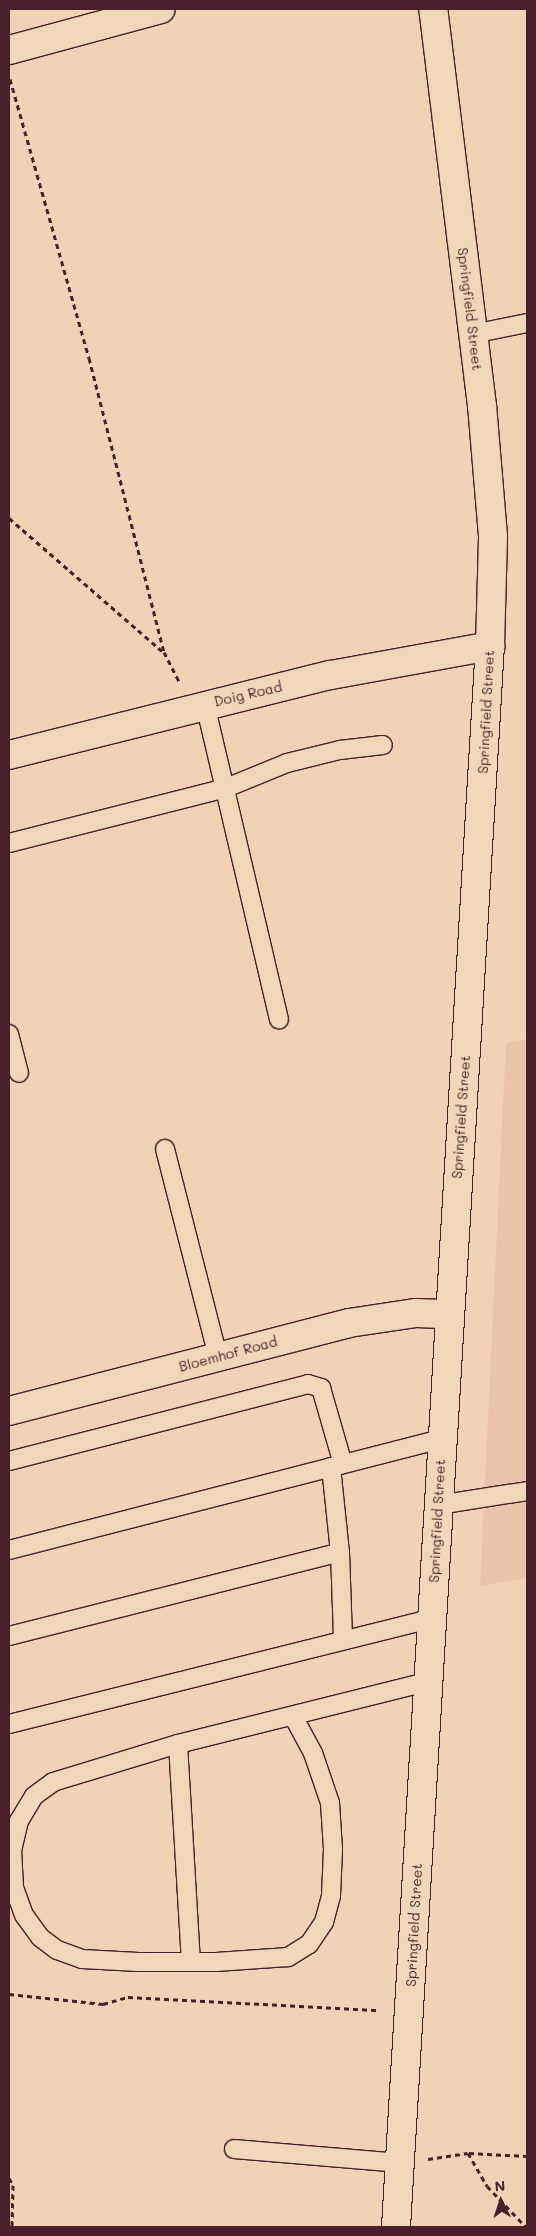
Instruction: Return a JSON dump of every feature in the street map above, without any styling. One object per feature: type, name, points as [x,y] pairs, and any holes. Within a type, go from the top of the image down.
[{"type":"street","points":[[9,50],[161,9]]},
{"type":"street","name":"Springfield Street","points":[[396,2227],[490,646],[493,536],[488,461],[433,9]]},
{"type":"street","name":"Doig Road","points":[[9,755],[199,706],[331,675],[490,646]]},
{"type":"street","name":"Bloemhof Road","points":[[9,1411],[383,1316],[449,1314]]},
{"type":"lane","points":[[473,334],[527,322]]},
{"type":"lane","points":[[199,706],[226,788],[279,1019]]},
{"type":"lane","points":[[9,843],[226,788],[287,762],[340,750],[383,745]]},
{"type":"lane","points":[[9,1034],[19,1073]]},
{"type":"lane","points":[[165,1149],[218,1357]]},
{"type":"lane","points":[[9,1461],[308,1384],[322,1388],[337,1466],[343,1639]]},
{"type":"lane","points":[[9,1550],[442,1439]]},
{"type":"lane","points":[[438,1505],[527,1491]]},
{"type":"lane","points":[[9,1636],[340,1552]]},
{"type":"lane","points":[[9,1724],[343,1639],[431,1619]]},
{"type":"lane","points":[[293,1716],[313,1753],[330,1803],[333,1850],[331,1896],[324,1922],[310,1944],[288,1957],[191,1962],[82,1959],[57,1950],[40,1937],[24,1915],[14,1887],[12,1851],[19,1821],[34,1796],[53,1782],[178,1744],[427,1682]]},
{"type":"lane","points":[[178,1744],[191,1962]]},
{"type":"lane","points":[[234,2149],[400,2163]]},
{"type":"path","points":[[9,76],[89,358],[164,652]]},
{"type":"path","points":[[9,518],[164,652],[199,706]]},
{"type":"path","points":[[9,1994],[103,2004],[128,1997],[409,2010]]},
{"type":"path","points":[[468,2153],[487,2186],[526,2227]]},
{"type":"path","points":[[400,2163],[468,2153],[527,2156]]},
{"type":"path","points":[[9,2178],[13,2185],[12,2227]]},
{"type":"shaded area","points":[[527,1039],[527,1578],[480,1586],[506,1043]]}]
